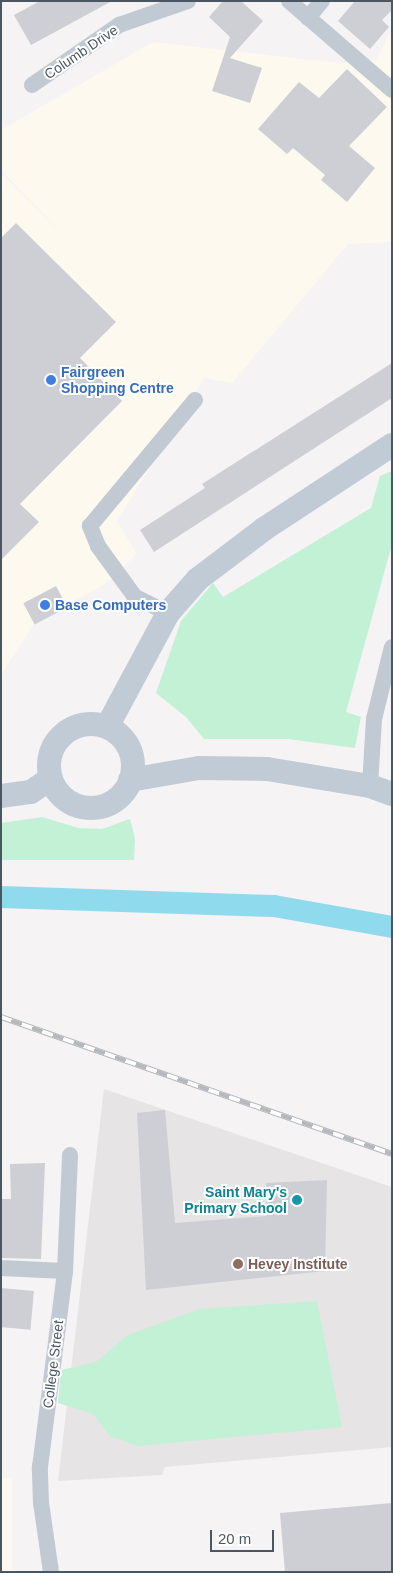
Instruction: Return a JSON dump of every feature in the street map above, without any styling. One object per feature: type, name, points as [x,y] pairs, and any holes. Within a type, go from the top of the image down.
[{"type":"street","name":"Columb Drive","points":[[32,85],[119,25],[188,1]]},
{"type":"street","points":[[289,1],[392,90]]},
{"type":"street","points":[[308,18],[322,1]]},
{"type":"street","points":[[168,613],[135,597],[98,546],[90,526],[195,400]]},
{"type":"street","points":[[107,727],[168,613],[198,579],[264,529],[392,445]]},
{"type":"street","points":[[130,780],[199,768],[257,769],[381,790],[374,719],[392,647]]},
{"type":"street","points":[[79,726],[107,727],[128,746],[133,768],[130,780],[114,801],[90,808],[64,798],[51,778],[51,753],[66,732],[79,726]]},
{"type":"street","points":[[1,796],[31,792],[51,778]]},
{"type":"street","name":"College Street","points":[[51,1572],[40,1503],[40,1467],[65,1271],[70,1155]]},
{"type":"street","points":[[1,1268],[65,1271]]},
{"type":"shaded area","points":[[392,28],[392,242],[348,244],[232,383],[204,378],[117,521],[137,554],[105,584],[34,624],[1,675],[1,173],[74,246],[1,170],[1,130],[153,42],[338,63],[376,60]]},
{"type":"shaded area","name":"Hevey Institute","points":[[104,1089],[392,1187],[392,1447],[165,1467],[162,1475],[58,1481]]},
{"type":"shaded area","points":[[1,1478],[12,1478],[12,1571],[6,1572],[1,1572]]},
{"type":"green space","points":[[392,471],[392,544],[346,712],[361,717],[355,748],[288,739],[204,739],[186,717],[156,693],[181,621],[213,583],[223,597],[371,508],[380,476]]},
{"type":"green space","points":[[42,817],[79,828],[102,829],[130,819],[135,839],[134,860],[1,860],[1,823]]},
{"type":"green space","points":[[317,1301],[342,1427],[138,1446],[110,1436],[93,1414],[58,1403],[61,1370],[96,1362],[128,1335],[199,1309]]},
{"type":"building","points":[[40,1],[112,1],[31,45],[14,15]]},
{"type":"building","points":[[223,1],[241,1],[263,21],[230,58],[262,68],[250,103],[212,91],[230,37],[209,17]]},
{"type":"building","points":[[355,1],[392,1],[392,10],[382,20],[389,27],[370,49],[338,21]]},
{"type":"building","points":[[347,69],[387,107],[349,146],[375,168],[347,202],[321,180],[325,175],[293,148],[287,154],[258,129],[299,82],[319,98]]},
{"type":"building","name":"Fairgreen Shopping Centre","points":[[16,223],[116,322],[80,358],[122,401],[20,504],[39,522],[1,560],[1,238]]},
{"type":"building","points":[[392,363],[392,398],[154,552],[140,530],[205,488],[202,484]]},
{"type":"building","name":"Base Computers","points":[[56,586],[67,607],[35,625],[23,603]]},
{"type":"building","name":"Saint Mary's Primary School","points":[[165,1110],[175,1223],[267,1216],[266,1183],[327,1180],[325,1271],[146,1290],[137,1113]]},
{"type":"building","points":[[45,1163],[41,1259],[2,1258],[2,1199],[11,1199],[10,1164]]},
{"type":"building","points":[[1,1288],[34,1291],[30,1330],[1,1327]]},
{"type":"building","points":[[392,1503],[392,1572],[285,1572],[280,1513]]},
{"type":"waterway","points":[[1,897],[274,906],[392,927]]},
{"type":"railway","points":[[1,1017],[392,1154]]},
{"type":"place","name":"Fairgreen Shopping Centre","points":[[51,380]]},
{"type":"place","name":"Base Computers","points":[[45,605]]},
{"type":"place","name":"Saint Mary's Primary School","points":[[297,1200]]},
{"type":"place","name":"Hevey Institute","points":[[238,1264]]}]
